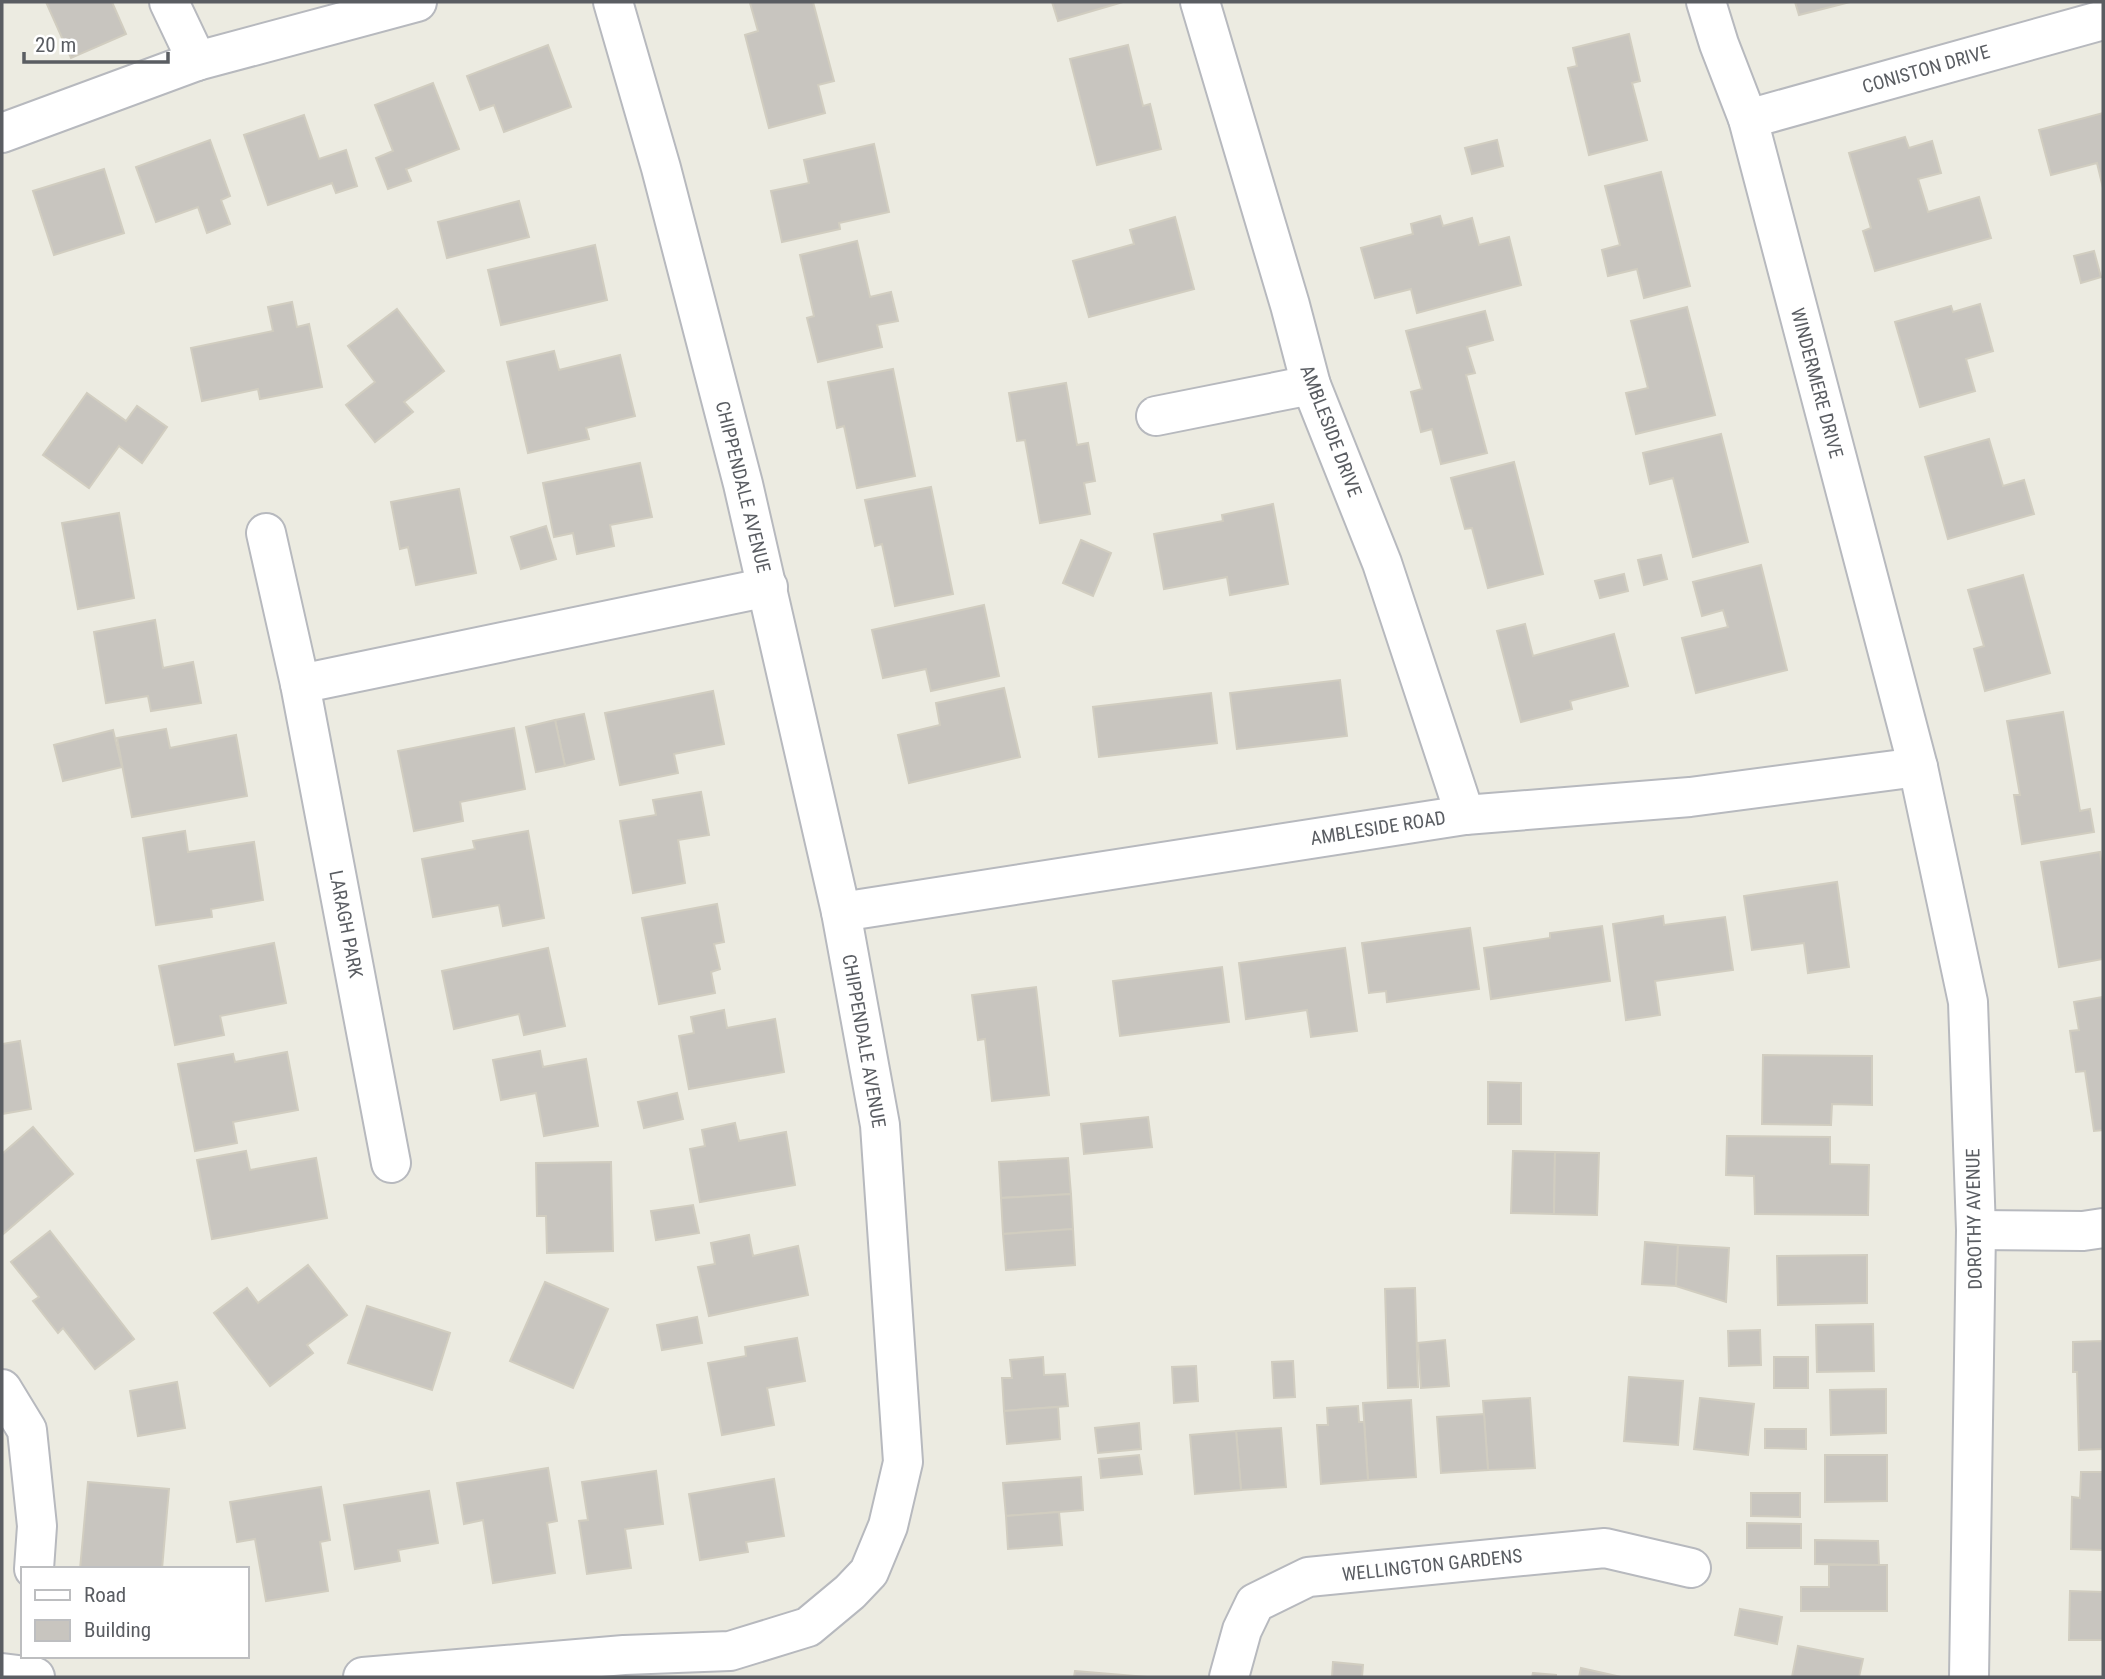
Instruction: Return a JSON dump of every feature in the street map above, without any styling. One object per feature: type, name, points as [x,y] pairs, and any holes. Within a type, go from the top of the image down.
[{"type":"street","points":[[169,2],[197,61]]},
{"type":"street","points":[[2,134],[197,61],[417,2]]},
{"type":"street","name":"CHIPPENDALE AVENUE","points":[[363,1677],[624,1655],[730,1651],[808,1627],[850,1592],[869,1572],[888,1526],[903,1462],[880,1125],[841,912],[743,484],[665,181],[613,2]]},
{"type":"street","name":"AMBLESIDE DRIVE","points":[[1200,2],[1311,385],[1382,563],[1465,815]]},
{"type":"street","name":"WINDERMERE DRIVE","points":[[1706,2],[1748,119],[1918,767]]},
{"type":"street","name":"CONISTON DRIVE","points":[[1748,119],[2103,20]]},
{"type":"street","points":[[1156,416],[1311,385]]},
{"type":"street","name":"LARAGH PARK","points":[[265,533],[300,684],[391,1163]]},
{"type":"street","points":[[300,684],[768,587]]},
{"type":"street","name":"AMBLESIDE ROAD","points":[[841,912],[1465,815],[1690,797],[1918,767]]},
{"type":"street","name":"DOROTHY AVENUE","points":[[1918,767],[1968,1002],[1976,1230],[1969,1677]]},
{"type":"street","points":[[1976,1230],[2083,1231],[2103,1228]]},
{"type":"street","points":[[2,1389],[27,1430],[37,1526],[34,1567]]},
{"type":"street","name":"WELLINGTON GARDENS","points":[[1228,1677],[1242,1630],[1255,1603],[1308,1577],[1605,1548],[1691,1568]]},
{"type":"building","points":[[46,2],[112,2],[126,34],[71,58]]},
{"type":"building","points":[[813,2],[834,81],[818,85],[825,113],[769,128],[745,35],[758,31],[750,3]]},
{"type":"building","points":[[1052,2],[1123,2],[1058,21]]},
{"type":"building","points":[[1795,2],[1850,2],[1799,15]]},
{"type":"building","points":[[1629,34],[1640,81],[1632,83],[1647,140],[1589,155],[1568,68],[1577,66],[1573,48]]},
{"type":"building","points":[[548,45],[571,107],[504,132],[494,105],[480,110],[467,76]]},
{"type":"building","points":[[1128,45],[1143,106],[1150,104],[1161,149],[1097,165],[1070,59]]},
{"type":"building","points":[[433,83],[459,149],[406,169],[411,181],[388,189],[376,158],[393,151],[375,105]]},
{"type":"building","points":[[2103,113],[2103,188],[2097,163],[2051,175],[2039,130]]},
{"type":"building","points":[[304,115],[319,159],[346,150],[357,186],[336,193],[332,183],[268,205],[244,135]]},
{"type":"building","points":[[1905,137],[1909,148],[1932,141],[1941,173],[1918,179],[1928,212],[1979,197],[1991,238],[1875,271],[1863,231],[1871,228],[1849,153]]},
{"type":"building","points":[[210,140],[230,196],[221,200],[230,224],[207,233],[198,207],[156,222],[136,167]]},
{"type":"building","points":[[1497,140],[1503,166],[1472,174],[1465,148]]},
{"type":"building","points":[[874,144],[889,212],[839,223],[840,229],[782,242],[771,191],[809,183],[804,160]]},
{"type":"building","points":[[104,169],[124,233],[54,255],[33,191]]},
{"type":"building","points":[[1661,172],[1690,286],[1644,298],[1637,269],[1608,276],[1602,250],[1620,245],[1605,186]]},
{"type":"building","points":[[519,201],[529,237],[447,258],[438,222]]},
{"type":"building","points":[[1440,216],[1443,226],[1472,218],[1479,245],[1509,237],[1521,285],[1417,313],[1411,289],[1375,298],[1361,248],[1413,234],[1411,224]]},
{"type":"building","points":[[1175,217],[1194,289],[1089,317],[1073,261],[1134,244],[1130,230]]},
{"type":"building","points":[[857,241],[870,297],[891,292],[898,321],[877,325],[882,347],[818,362],[807,318],[814,316],[800,255]]},
{"type":"building","points":[[595,245],[607,300],[501,325],[488,270]]},
{"type":"building","points":[[2094,251],[2101,277],[2081,283],[2074,256]]},
{"type":"building","points":[[292,302],[297,327],[309,324],[322,387],[260,399],[258,389],[202,401],[191,348],[273,331],[268,307]]},
{"type":"building","points":[[1980,304],[1993,351],[1966,359],[1975,391],[1920,407],[1895,322],[1951,306],[1953,312]]},
{"type":"building","points":[[1687,307],[1715,415],[1636,434],[1626,393],[1648,388],[1631,321]]},
{"type":"building","points":[[397,309],[444,371],[404,402],[413,412],[375,442],[346,405],[375,382],[348,346]]},
{"type":"building","points":[[1485,311],[1493,340],[1467,347],[1475,373],[1466,375],[1487,453],[1441,464],[1432,429],[1421,432],[1411,392],[1422,389],[1406,331]]},
{"type":"building","points":[[554,351],[559,370],[620,355],[635,416],[586,428],[589,439],[528,453],[507,362]]},
{"type":"building","points":[[893,369],[915,476],[857,488],[844,426],[837,428],[828,382]]},
{"type":"building","points":[[1066,383],[1077,445],[1088,443],[1095,481],[1084,483],[1090,514],[1040,523],[1025,440],[1017,441],[1009,393]]},
{"type":"building","points":[[87,393],[126,421],[137,406],[167,427],[142,463],[119,446],[89,488],[43,455]]},
{"type":"building","points":[[1721,434],[1748,542],[1693,557],[1673,478],[1650,484],[1643,453]]},
{"type":"building","points":[[1989,439],[2003,486],[2024,480],[2034,514],[1948,539],[1925,457]]},
{"type":"building","points":[[1514,462],[1543,574],[1488,588],[1472,528],[1465,529],[1451,478]]},
{"type":"building","points":[[640,463],[652,517],[610,525],[614,546],[577,554],[573,533],[554,537],[543,483]]},
{"type":"building","points":[[931,487],[953,594],[895,606],[882,544],[875,546],[865,500]]},
{"type":"building","points":[[459,489],[476,573],[416,585],[408,547],[400,549],[391,502]]},
{"type":"building","points":[[1273,504],[1288,584],[1230,595],[1227,577],[1164,589],[1154,534],[1223,521],[1222,515]]},
{"type":"building","points":[[119,513],[134,598],[78,609],[62,523]]},
{"type":"building","points":[[546,526],[556,559],[521,569],[511,537]]},
{"type":"building","points":[[1081,540],[1111,553],[1093,596],[1063,583]]},
{"type":"building","points":[[1661,555],[1667,579],[1644,585],[1638,560]]},
{"type":"building","points":[[1761,565],[1787,670],[1696,693],[1682,638],[1728,627],[1723,610],[1702,616],[1693,582]]},
{"type":"building","points":[[1624,574],[1628,591],[1600,598],[1595,581]]},
{"type":"building","points":[[2023,575],[2050,673],[1985,691],[1974,649],[1984,646],[1968,590]]},
{"type":"building","points":[[984,605],[999,676],[931,691],[926,669],[883,678],[872,630]]},
{"type":"building","points":[[155,620],[163,668],[193,662],[201,703],[151,711],[148,696],[106,703],[94,632]]},
{"type":"building","points":[[1525,624],[1533,656],[1614,634],[1628,686],[1570,701],[1572,709],[1521,722],[1497,631]]},
{"type":"building","points":[[1340,680],[1347,736],[1237,749],[1230,693]]},
{"type":"building","points":[[1004,688],[1020,757],[909,783],[898,735],[940,725],[936,703]]},
{"type":"building","points":[[713,691],[724,744],[674,754],[678,773],[620,785],[605,713]]},
{"type":"building","points":[[1211,693],[1217,743],[1099,757],[1093,707]]},
{"type":"building","points":[[2063,712],[2080,811],[2090,809],[2094,832],[2022,844],[2014,795],[2020,795],[2007,721]]},
{"type":"building","points":[[584,714],[594,759],[565,766],[555,720]]},
{"type":"building","points":[[555,720],[565,766],[536,772],[526,727]]},
{"type":"building","points":[[514,728],[525,789],[460,802],[463,821],[414,831],[398,751]]},
{"type":"building","points":[[166,729],[170,748],[236,735],[247,796],[132,817],[117,738]]},
{"type":"building","points":[[113,730],[122,767],[63,781],[54,745]]},
{"type":"building","points":[[701,792],[709,835],[678,840],[685,883],[633,893],[620,821],[656,815],[653,800]]},
{"type":"building","points":[[185,831],[188,852],[254,842],[263,900],[211,909],[212,917],[156,925],[143,838]]},
{"type":"building","points":[[528,831],[544,918],[503,926],[499,905],[433,917],[422,859],[475,849],[473,841]]},
{"type":"building","points":[[2100,852],[2103,873],[2103,959],[2059,967],[2041,862]]},
{"type":"building","points":[[1837,882],[1849,967],[1808,973],[1804,943],[1752,950],[1744,896]]},
{"type":"building","points":[[717,904],[724,942],[714,944],[720,969],[711,972],[715,993],[659,1004],[642,918]]},
{"type":"building","points":[[1663,916],[1664,925],[1725,917],[1733,970],[1655,981],[1660,1015],[1626,1020],[1613,924]]},
{"type":"building","points":[[1602,926],[1610,981],[1491,999],[1484,948],[1550,938],[1550,933]]},
{"type":"building","points":[[1470,928],[1479,989],[1387,1002],[1386,991],[1369,993],[1362,943]]},
{"type":"building","points":[[274,943],[286,1003],[220,1016],[224,1035],[175,1045],[159,966]]},
{"type":"building","points":[[548,948],[565,1026],[524,1035],[519,1014],[454,1029],[442,971]]},
{"type":"building","points":[[1345,948],[1357,1031],[1311,1037],[1307,1010],[1246,1019],[1239,963]]},
{"type":"building","points":[[1222,967],[1229,1022],[1120,1036],[1113,981]]},
{"type":"building","points":[[1036,987],[1049,1095],[992,1101],[985,1039],[978,1040],[972,995]]},
{"type":"building","points":[[2103,997],[2103,1130],[2094,1131],[2085,1071],[2076,1072],[2070,1031],[2079,1030],[2074,1002]]},
{"type":"building","points":[[724,1010],[727,1028],[775,1019],[784,1072],[689,1089],[679,1036],[694,1033],[691,1017]]},
{"type":"building","points":[[20,1041],[31,1109],[2,1114],[2,1044]]},
{"type":"building","points":[[540,1051],[543,1067],[586,1059],[598,1126],[544,1136],[536,1093],[501,1100],[493,1060]]},
{"type":"building","points":[[287,1052],[298,1110],[233,1122],[237,1143],[195,1151],[178,1064],[233,1054],[235,1062]]},
{"type":"building","points":[[1763,1055],[1872,1056],[1872,1105],[1832,1104],[1831,1125],[1762,1124]]},
{"type":"building","points":[[1488,1082],[1521,1083],[1521,1124],[1488,1124]]},
{"type":"building","points":[[677,1093],[683,1119],[644,1128],[638,1102]]},
{"type":"building","points":[[1148,1117],[1152,1147],[1084,1154],[1081,1124]]},
{"type":"building","points":[[735,1123],[739,1141],[786,1132],[795,1185],[700,1202],[690,1149],[705,1146],[702,1130]]},
{"type":"building","points":[[33,1127],[73,1174],[2,1235],[2,1154]]},
{"type":"building","points":[[1727,1136],[1830,1137],[1830,1164],[1869,1165],[1868,1215],[1755,1214],[1754,1176],[1726,1175]]},
{"type":"building","points":[[246,1151],[250,1170],[316,1158],[327,1218],[212,1239],[197,1160]]},
{"type":"building","points":[[1513,1151],[1555,1152],[1554,1214],[1511,1213]]},
{"type":"building","points":[[1555,1152],[1599,1153],[1597,1215],[1554,1214]]},
{"type":"building","points":[[1068,1158],[1071,1194],[1001,1198],[999,1162]]},
{"type":"building","points":[[611,1162],[613,1251],[547,1253],[546,1216],[537,1216],[536,1163]]},
{"type":"building","points":[[1071,1194],[1073,1229],[1003,1234],[1001,1198]]},
{"type":"building","points":[[693,1205],[699,1233],[656,1240],[651,1211]]},
{"type":"building","points":[[1073,1229],[1075,1265],[1006,1270],[1003,1234]]},
{"type":"building","points":[[50,1231],[134,1339],[95,1369],[63,1328],[58,1333],[33,1301],[39,1297],[11,1262]]},
{"type":"building","points":[[749,1235],[753,1256],[798,1246],[808,1295],[709,1316],[698,1267],[715,1264],[711,1243]]},
{"type":"building","points":[[1645,1242],[1678,1245],[1676,1286],[1642,1284]]},
{"type":"building","points":[[1678,1245],[1729,1248],[1726,1302],[1676,1286]]},
{"type":"building","points":[[1867,1255],[1867,1303],[1778,1305],[1777,1256]]},
{"type":"building","points":[[308,1265],[347,1315],[307,1345],[313,1353],[270,1386],[214,1313],[247,1288],[258,1303]]},
{"type":"building","points":[[545,1282],[608,1309],[573,1388],[510,1361]]},
{"type":"building","points":[[1415,1288],[1418,1387],[1388,1388],[1385,1289]]},
{"type":"building","points":[[367,1306],[450,1333],[432,1390],[348,1363]]},
{"type":"building","points":[[697,1317],[702,1343],[662,1350],[657,1325]]},
{"type":"building","points":[[1873,1324],[1874,1371],[1817,1372],[1816,1325]]},
{"type":"building","points":[[1760,1330],[1761,1365],[1729,1366],[1728,1331]]},
{"type":"building","points":[[797,1338],[805,1381],[767,1388],[774,1425],[722,1435],[708,1363],[746,1356],[745,1347]]},
{"type":"building","points":[[1445,1340],[1449,1386],[1421,1388],[1418,1343]]},
{"type":"building","points":[[2103,1341],[2103,1449],[2079,1450],[2077,1372],[2073,1372],[2073,1342]]},
{"type":"building","points":[[1043,1357],[1044,1375],[1065,1374],[1068,1406],[1004,1411],[1002,1378],[1012,1378],[1010,1360]]},
{"type":"building","points":[[1774,1357],[1808,1357],[1808,1388],[1774,1388]]},
{"type":"building","points":[[1293,1361],[1295,1397],[1274,1398],[1272,1362]]},
{"type":"building","points":[[1196,1366],[1198,1401],[1174,1403],[1172,1367]]},
{"type":"building","points":[[1629,1377],[1683,1381],[1678,1445],[1624,1441]]},
{"type":"building","points":[[177,1382],[185,1428],[138,1436],[130,1391]]},
{"type":"building","points":[[1886,1389],[1886,1433],[1831,1435],[1830,1390]]},
{"type":"building","points":[[1530,1398],[1535,1468],[1488,1470],[1483,1401]]},
{"type":"building","points":[[1700,1398],[1754,1404],[1748,1455],[1694,1449]]},
{"type":"building","points":[[1411,1400],[1416,1477],[1368,1480],[1363,1403]]},
{"type":"building","points":[[1358,1406],[1359,1422],[1364,1422],[1368,1480],[1321,1484],[1317,1425],[1328,1425],[1327,1408]]},
{"type":"building","points":[[1058,1407],[1060,1439],[1007,1444],[1004,1411]]},
{"type":"building","points":[[1484,1414],[1488,1470],[1441,1473],[1437,1417]]},
{"type":"building","points":[[1139,1423],[1141,1449],[1098,1453],[1095,1428]]},
{"type":"building","points":[[1281,1428],[1286,1487],[1241,1490],[1236,1431]]},
{"type":"building","points":[[1765,1429],[1806,1429],[1806,1449],[1765,1448]]},
{"type":"building","points":[[1236,1431],[1241,1490],[1195,1494],[1190,1435]]},
{"type":"building","points":[[1139,1455],[1142,1474],[1101,1478],[1099,1459]]},
{"type":"building","points":[[1825,1455],[1887,1455],[1887,1501],[1825,1502]]},
{"type":"building","points":[[548,1468],[557,1521],[547,1523],[555,1573],[493,1583],[483,1520],[464,1524],[457,1483]]},
{"type":"building","points":[[656,1471],[663,1524],[625,1529],[631,1568],[587,1574],[579,1521],[588,1520],[582,1482]]},
{"type":"building","points":[[2081,1472],[2103,1472],[2103,1550],[2071,1549],[2072,1497],[2080,1498]]},
{"type":"building","points":[[1081,1477],[1083,1510],[1006,1516],[1003,1483]]},
{"type":"building","points":[[774,1479],[784,1536],[746,1542],[748,1552],[700,1560],[689,1494]]},
{"type":"building","points":[[88,1482],[169,1489],[162,1567],[80,1567]]},
{"type":"building","points":[[321,1487],[330,1540],[320,1542],[328,1591],[266,1601],[255,1539],[237,1542],[230,1502]]},
{"type":"building","points":[[429,1491],[438,1543],[398,1550],[400,1561],[355,1569],[344,1505]]},
{"type":"building","points":[[1751,1493],[1800,1493],[1800,1517],[1751,1516]]},
{"type":"building","points":[[1059,1512],[1062,1545],[1008,1549],[1006,1516]]},
{"type":"building","points":[[1747,1523],[1801,1524],[1801,1548],[1747,1548]]},
{"type":"building","points":[[1815,1540],[1878,1541],[1879,1565],[1815,1564]]},
{"type":"building","points":[[1829,1565],[1887,1565],[1887,1611],[1801,1611],[1801,1587],[1829,1587]]},
{"type":"building","points":[[2070,1591],[2103,1592],[2103,1640],[2069,1640]]},
{"type":"building","points":[[1740,1609],[1782,1617],[1777,1644],[1735,1635]]},
{"type":"building","points":[[1798,1646],[1863,1659],[1859,1677],[1792,1677]]},
{"type":"building","points":[[1333,1662],[1363,1665],[1362,1677],[1332,1677]]},
{"type":"building","points":[[1581,1668],[1621,1677],[1579,1677]]},
{"type":"building","points":[[1075,1671],[1147,1677],[1074,1677]]},
{"type":"building","points":[[1533,1673],[1556,1675],[1556,1677],[1532,1677]]}]
